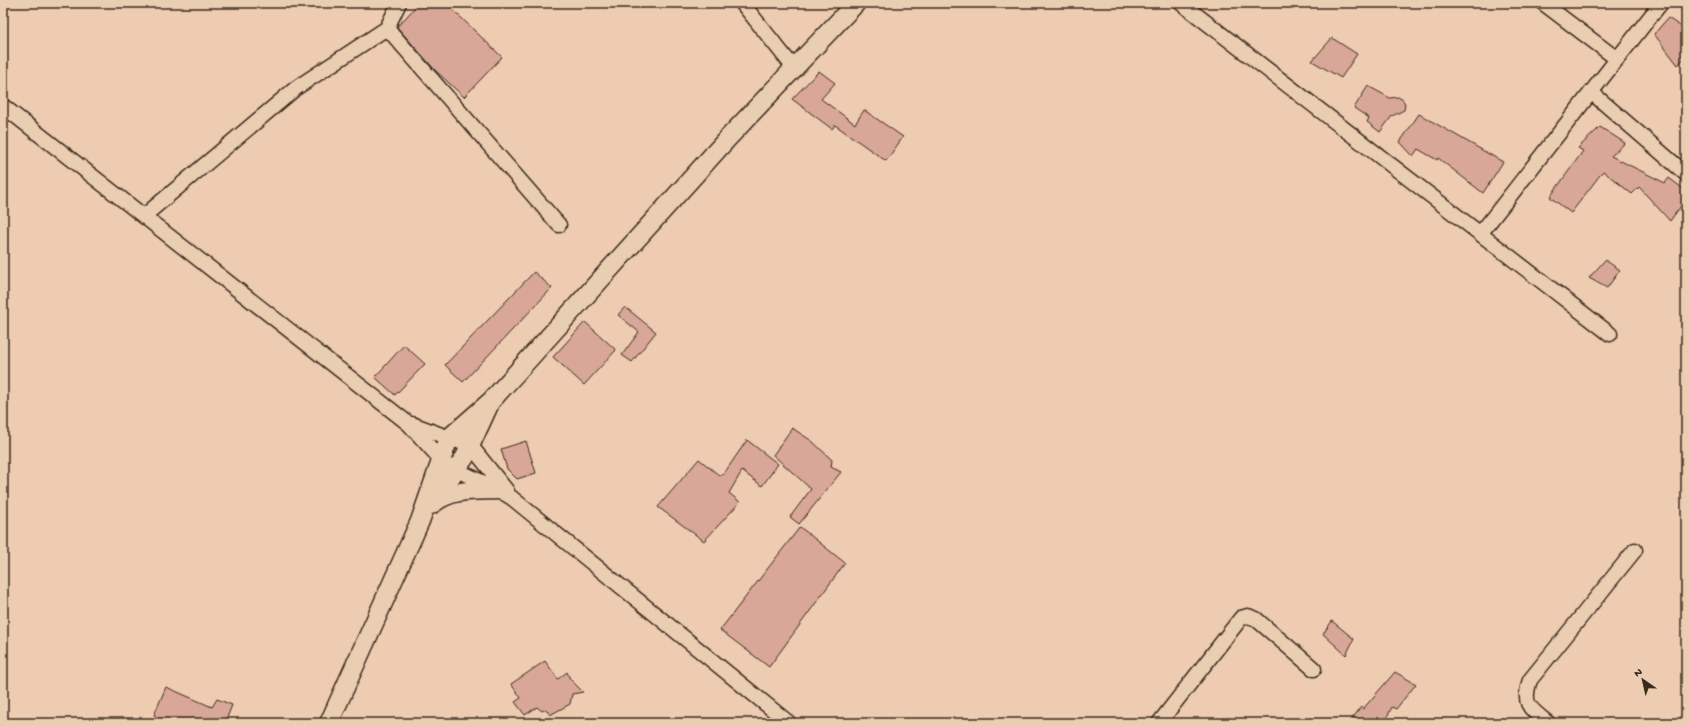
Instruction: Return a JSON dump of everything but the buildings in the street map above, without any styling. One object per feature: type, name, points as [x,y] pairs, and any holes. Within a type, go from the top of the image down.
[{"type":"street","points":[[144,216],[292,92],[387,28],[399,3]]},
{"type":"street","points":[[742,3],[794,68]]},
{"type":"street","points":[[329,723],[420,521],[449,438],[491,401],[794,68],[856,3]]},
{"type":"street","points":[[1181,3],[1610,334]]},
{"type":"street","points":[[1543,3],[1617,59]]},
{"type":"street","points":[[1480,234],[1661,3]]},
{"type":"street","points":[[387,28],[559,225]]},
{"type":"street","points":[[1591,92],[1686,174]]},
{"type":"street","points":[[3,106],[409,424],[446,465],[506,494],[788,723]]},
{"type":"street","points":[[420,521],[471,446],[491,401]]},
{"type":"street","points":[[409,424],[459,440],[471,446],[506,494]]},
{"type":"street","points":[[430,506],[449,494],[470,491],[506,494]]},
{"type":"street","points":[[1548,723],[1529,708],[1526,700],[1530,680],[1635,550]]},
{"type":"street","points":[[1159,723],[1241,618],[1248,616],[1256,619],[1314,669]]}]
